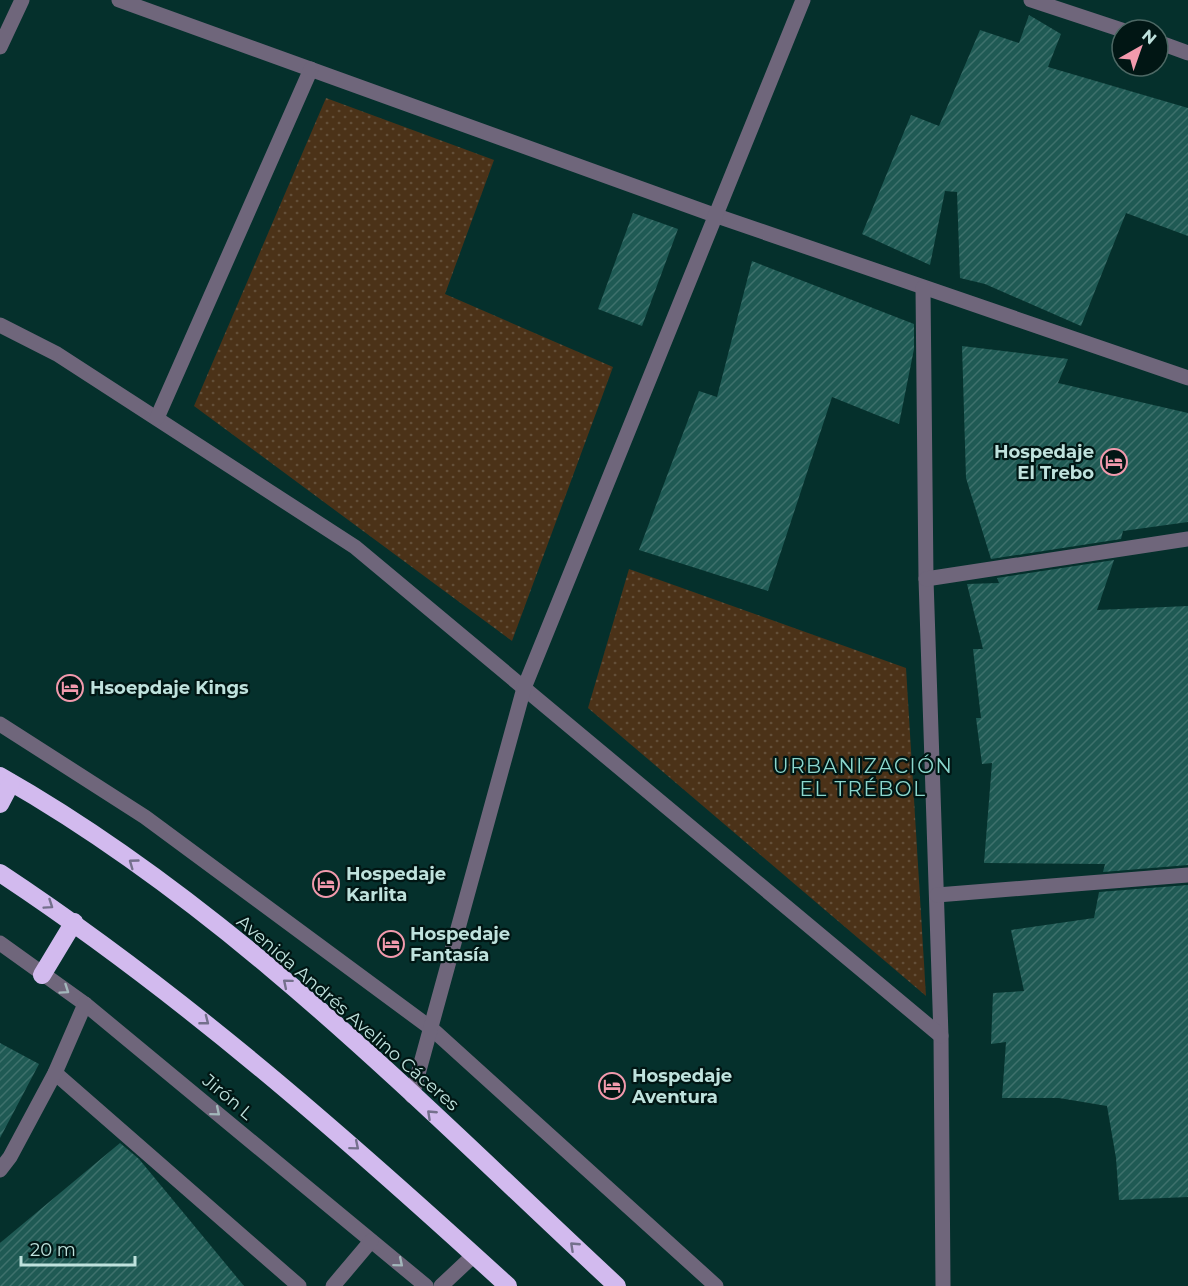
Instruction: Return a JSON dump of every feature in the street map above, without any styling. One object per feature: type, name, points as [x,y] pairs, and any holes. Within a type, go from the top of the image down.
[{"type":"highway","points":[[0,804],[5,780]]},
{"type":"highway","name":"Avenida Andrés Avelino Cáceres","points":[[5,780],[121,854],[208,918],[291,985],[617,1286]]},
{"type":"highway","points":[[0,873],[74,922],[244,1052],[376,1165],[508,1286]]},
{"type":"highway","points":[[42,975],[74,922]]},
{"type":"street","points":[[0,47],[22,0]]},
{"type":"street","points":[[119,0],[714,215],[1188,378]]},
{"type":"street","points":[[412,1096],[524,688],[803,0]]},
{"type":"street","points":[[1031,0],[1110,26]]},
{"type":"street","points":[[1170,46],[1188,52]]},
{"type":"street","points":[[157,418],[311,69]]},
{"type":"street","points":[[923,288],[926,579],[941,1036],[943,1286]]},
{"type":"street","points":[[0,325],[57,354],[355,547],[941,1036]]},
{"type":"street","points":[[926,579],[1188,539]]},
{"type":"street","points":[[0,724],[146,817],[432,1029],[716,1286]]},
{"type":"street","points":[[937,895],[1188,875]]},
{"type":"street","name":"Jirón L","points":[[0,943],[85,1004],[426,1286]]},
{"type":"street","points":[[0,1170],[10,1157],[55,1073],[85,1004]]},
{"type":"street","points":[[55,1073],[300,1286]]},
{"type":"street","points":[[333,1286],[371,1241]]},
{"type":"street","points":[[441,1286],[474,1255]]},
{"type":"shaded area","points":[[326,98],[494,160],[445,294],[613,367],[512,641],[194,406]]},
{"type":"shaded area","points":[[629,569],[906,668],[926,996],[588,708]]},
{"type":"building","points":[[1029,15],[1061,34],[1048,67],[1188,108],[1188,236],[1126,213],[1081,326],[985,284],[960,278],[957,192],[945,191],[930,265],[862,234],[911,115],[939,126],[980,30],[1019,43]]},
{"type":"building","points":[[633,213],[678,229],[642,326],[598,309]]},
{"type":"building","points":[[752,261],[914,324],[914,349],[899,424],[832,397],[768,591],[639,550],[699,391],[717,397]]},
{"type":"building","points":[[962,346],[1068,359],[1058,383],[1188,413],[1188,522],[1123,531],[1121,539],[991,559],[966,478]]},
{"type":"building","points":[[1114,560],[1097,610],[1188,606],[1188,865],[1103,872],[1105,864],[984,863],[992,763],[982,764],[976,718],[981,718],[973,649],[983,649],[967,584],[999,583],[997,578]]},
{"type":"building","points":[[1188,885],[1188,1197],[1119,1200],[1116,1158],[1107,1106],[1059,1098],[1002,1098],[1006,1042],[991,1044],[993,993],[1024,991],[1011,930],[1094,918],[1099,892]]},
{"type":"building","points":[[0,1043],[39,1064],[0,1138]]},
{"type":"building","points":[[120,1143],[139,1159],[244,1286],[0,1286],[0,1243]]},
{"type":"place","name":"Hospedaje El Trebo","points":[[1114,462]]},
{"type":"place","name":"Hsoepdaje Kings","points":[[70,688]]},
{"type":"place","name":"Hospedaje Karlita","points":[[326,884]]},
{"type":"place","name":"Hospedaje Fantasía","points":[[391,944]]},
{"type":"place","name":"Hospedaje Aventura","points":[[612,1086]]},
{"type":"district","name":"URBANIZACIÓN EL TRÉBOL","points":[[863,778]]}]
